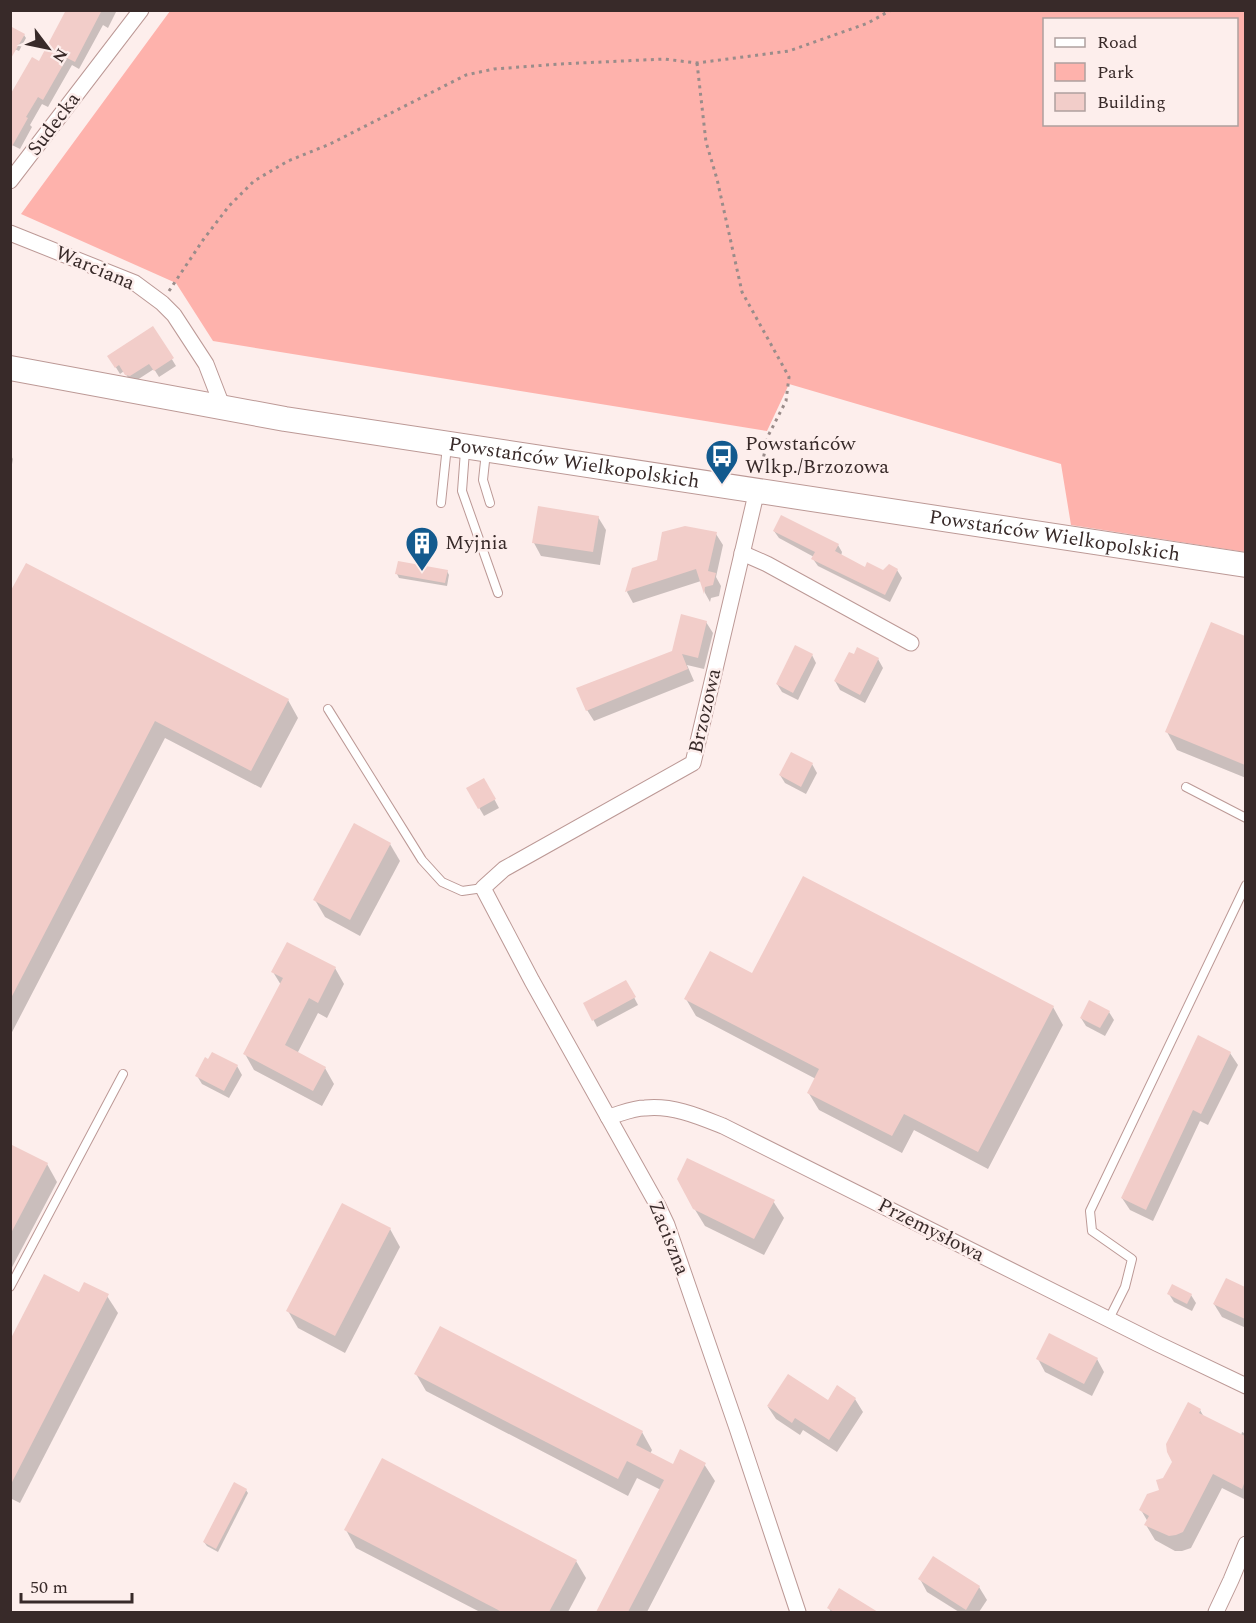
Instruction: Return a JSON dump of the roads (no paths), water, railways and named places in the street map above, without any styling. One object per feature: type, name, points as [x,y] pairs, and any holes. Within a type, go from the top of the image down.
[{"type":"main road","name":"Powstańców Wielkopolskich","points":[[10,368],[223,408],[466,447],[1245,565]]},
{"type":"street","name":"Sudecka","points":[[10,181],[141,10]]},
{"type":"street","name":"Warciana","points":[[10,233],[135,283],[162,303],[174,315],[206,364],[223,408]]},
{"type":"street","name":"Brzozowa","points":[[483,888],[504,868],[693,763],[757,490]]},
{"type":"street","points":[[742,553],[767,564],[911,643]]},
{"type":"street","name":"Zaciszna","points":[[483,888],[667,1225],[738,1428],[798,1612]]},
{"type":"street","name":"Przemysłowa","points":[[608,1117],[643,1108],[668,1108],[723,1125],[1245,1386]]},
{"type":"street","points":[[1216,1612],[1245,1544]]},
{"type":"lane","points":[[441,503],[466,447]]},
{"type":"lane","points":[[466,447],[483,480],[490,503]]},
{"type":"lane","points":[[466,447],[462,491],[498,593]]},
{"type":"lane","points":[[328,709],[422,860],[442,882],[462,891],[483,888]]},
{"type":"lane","points":[[1186,787],[1245,818]]},
{"type":"lane","points":[[1109,1319],[1125,1287],[1132,1259],[1092,1231],[1090,1211],[1245,885]]},
{"type":"lane","points":[[10,1287],[123,1074]]},
{"type":"place","name":"Powstańców Wlkp./Brzozowa","points":[[722,485]]},
{"type":"place","name":"Myjnia","points":[[422,572]]}]
